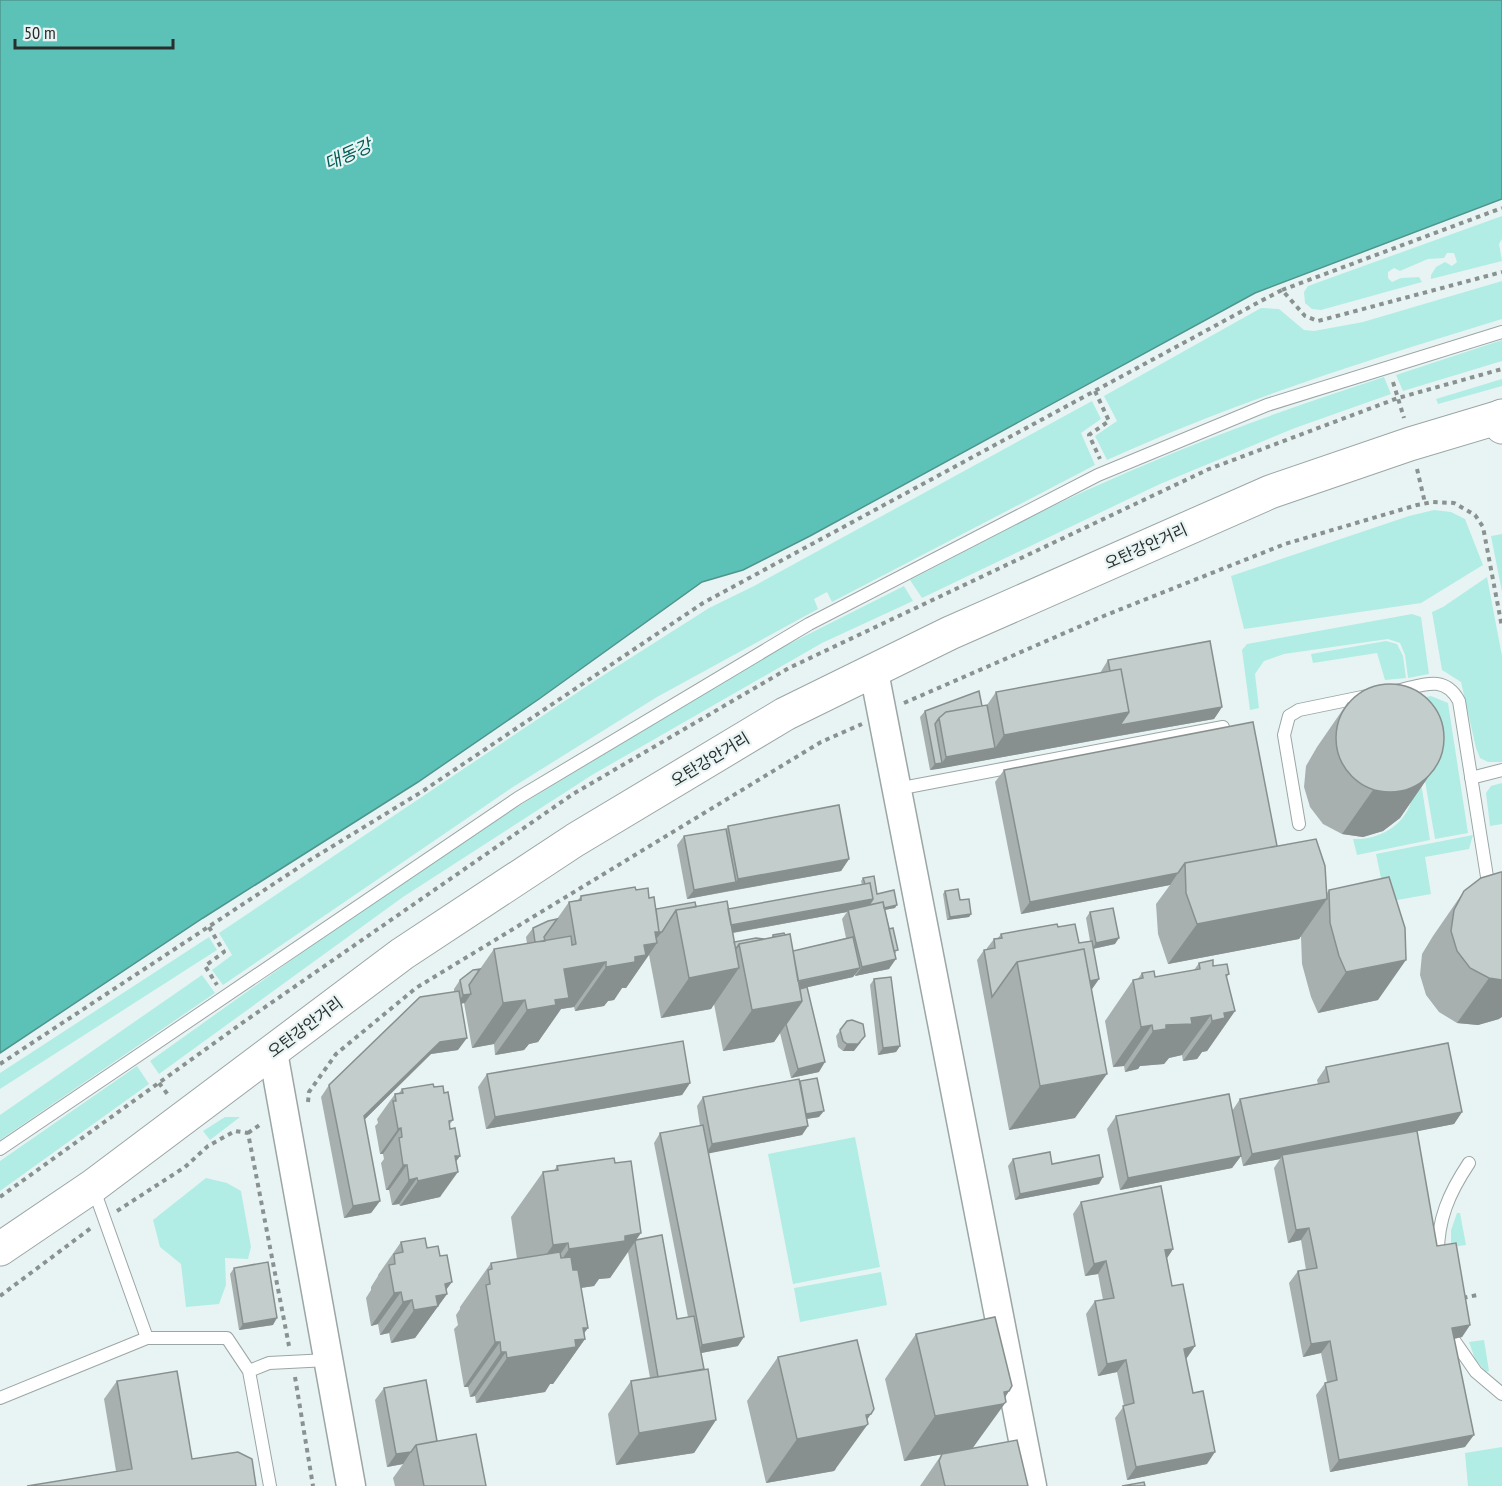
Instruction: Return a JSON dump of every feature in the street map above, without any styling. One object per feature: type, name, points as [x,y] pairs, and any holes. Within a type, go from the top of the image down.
[{"type":"main road","name":"오탄강안거리","points":[[0,1249],[93,1186],[402,954],[575,840],[785,714],[950,633],[1270,492],[1410,444],[1501,420]]},
{"type":"street","points":[[874,672],[1032,1486]]},
{"type":"street","points":[[273,1052],[351,1486]]},
{"type":"lane","points":[[0,1149],[518,798],[809,624],[1106,472],[1267,405],[1502,332]]},
{"type":"lane","points":[[1299,824],[1284,735],[1289,716],[1299,710],[1435,683],[1444,684],[1453,690],[1458,701],[1488,883]]},
{"type":"lane","points":[[897,789],[1223,727]]},
{"type":"lane","points":[[1471,778],[1502,770]]},
{"type":"lane","points":[[1438,1257],[1438,1239],[1450,1192],[1469,1163]]},
{"type":"lane","points":[[93,1186],[147,1338]]},
{"type":"lane","points":[[0,1398],[147,1338],[226,1338],[249,1371],[270,1486]]},
{"type":"lane","points":[[1453,1339],[1476,1372],[1502,1394]]},
{"type":"lane","points":[[249,1371],[269,1363],[330,1360]]},
{"type":"path","points":[[0,1064],[310,860],[423,791],[703,603],[1282,290],[1502,208]]},
{"type":"path","points":[[1282,290],[1305,316],[1318,321],[1502,272]]},
{"type":"path","points":[[1095,391],[1109,421],[1089,435],[1106,472]]},
{"type":"path","points":[[1410,444],[1425,503]]},
{"type":"path","points":[[209,927],[224,952],[205,966],[226,998]]},
{"type":"path","points":[[0,1296],[105,1218],[185,1167],[208,1146],[235,1131],[248,1133],[292,1362],[313,1486]]},
{"type":"path","points":[[1455,1299],[1477,1295]]},
{"type":"green space","points":[[1502,216],[1502,239],[1499,244],[1502,261],[1431,279],[1436,267],[1445,262],[1452,266],[1457,262],[1454,253],[1447,253],[1444,258],[1428,259],[1400,271],[1394,268],[1388,272],[1388,278],[1392,282],[1401,278],[1419,277],[1422,282],[1321,310],[1312,309],[1305,303],[1304,292],[1308,286]]},
{"type":"green space","points":[[1502,281],[1502,319],[1352,366],[1252,401],[1107,460],[1095,436],[1117,421],[1104,396],[1261,308],[1279,309],[1304,330],[1314,331],[1363,322]]},
{"type":"green space","points":[[1502,340],[1502,361],[1403,391],[1396,375]]},
{"type":"green space","points":[[1384,377],[1391,394],[1295,428],[1160,484],[922,598],[910,580],[1041,512],[1159,459],[1308,402]]},
{"type":"green space","points":[[1502,379],[1502,386],[1438,404],[1436,399]]},
{"type":"green space","points":[[1092,401],[1101,419],[1081,433],[1095,465],[832,602],[827,592],[814,599],[818,609],[657,697],[513,787],[223,985],[212,970],[232,955],[219,933],[599,678],[709,608],[754,586]]},
{"type":"green space","points":[[1434,510],[1451,512],[1465,519],[1483,565],[1421,603],[1244,629],[1231,576],[1409,516]]},
{"type":"green space","points":[[1502,534],[1502,592],[1491,536]]},
{"type":"green space","points":[[1487,577],[1502,656],[1502,762],[1488,762],[1480,758],[1461,682],[1442,670],[1432,612]]},
{"type":"green space","points":[[904,586],[913,601],[822,643],[592,775],[403,897],[159,1074],[150,1061],[325,936],[517,807],[777,650]]},
{"type":"green space","points":[[1412,614],[1421,617],[1429,674],[1408,678],[1405,655],[1400,643],[1388,639],[1284,654],[1264,661],[1255,674],[1259,708],[1250,710],[1242,650],[1247,644]]},
{"type":"green space","points":[[1386,641],[1397,644],[1403,656],[1406,678],[1385,680],[1377,653],[1313,663],[1311,654]]},
{"type":"green space","points":[[1431,696],[1448,703],[1468,833],[1435,839],[1411,700]]},
{"type":"green space","points":[[1408,699],[1430,840],[1357,855],[1353,839],[1371,837],[1396,825],[1411,802],[1413,768]]},
{"type":"green space","points":[[1502,783],[1502,824],[1490,826],[1486,793],[1491,786]]},
{"type":"green space","points":[[1473,835],[1469,849],[1425,857],[1431,894],[1386,902],[1376,854]]},
{"type":"green space","points":[[209,937],[217,950],[0,1089],[0,1073]]},
{"type":"green space","points":[[202,975],[215,993],[0,1140],[0,1115]]},
{"type":"green space","points":[[137,1066],[149,1084],[0,1191],[0,1161]]},
{"type":"green space","points":[[225,1117],[240,1117],[210,1140],[203,1131]]},
{"type":"green space","points":[[855,1137],[880,1267],[793,1284],[768,1154]]},
{"type":"green space","points":[[206,1178],[227,1183],[241,1191],[251,1247],[248,1259],[225,1258],[226,1285],[219,1304],[186,1307],[181,1264],[160,1247],[153,1220]]},
{"type":"green space","points":[[1457,1213],[1460,1213],[1466,1245],[1451,1247],[1451,1230]]},
{"type":"green space","points":[[881,1272],[887,1305],[800,1322],[794,1288]]},
{"type":"green space","points":[[1484,1340],[1489,1371],[1486,1372],[1475,1359],[1469,1342]]},
{"type":"green space","points":[[1502,1447],[1502,1486],[1468,1486],[1465,1453]]},
{"type":"water","name":"대동강","points":[[0,0],[1502,0],[1502,199],[1255,293],[810,536],[743,570],[702,582],[539,699],[418,782],[203,918],[0,1053]]},
{"type":"building","points":[[1210,641],[1222,707],[1120,725],[1129,712],[1121,669],[1110,671],[1108,660]]},
{"type":"building","points":[[1121,669],[1129,712],[1004,735],[996,692]]},
{"type":"building","points":[[1390,684],[1411,688],[1428,700],[1440,717],[1444,738],[1440,759],[1428,776],[1411,788],[1390,792],[1369,788],[1352,776],[1340,759],[1336,738],[1340,717],[1352,700],[1369,688]]},
{"type":"building","points":[[979,691],[982,706],[946,712],[935,724],[942,763],[935,764],[925,711]]},
{"type":"building","points":[[987,705],[995,748],[946,757],[939,718],[946,712]]},
{"type":"building","points":[[1253,722],[1277,846],[1185,863],[1178,873],[1030,902],[1004,770]]},
{"type":"building","points":[[839,805],[849,859],[738,879],[728,826]]},
{"type":"building","points":[[726,829],[736,882],[694,890],[684,836]]},
{"type":"building","points":[[1316,839],[1325,866],[1327,899],[1197,924],[1186,893],[1185,863]]},
{"type":"building","points":[[1502,872],[1502,980],[1489,978],[1470,968],[1457,951],[1451,931],[1454,910],[1464,891],[1481,878]]},
{"type":"building","points":[[874,876],[877,894],[894,890],[897,905],[884,908],[883,902],[869,905],[873,899],[870,883],[865,884],[863,878]]},
{"type":"building","points":[[1389,877],[1405,928],[1406,960],[1346,972],[1330,923],[1329,890]]},
{"type":"building","points":[[870,883],[873,899],[731,925],[728,909]]},
{"type":"building","points":[[635,887],[636,890],[648,888],[649,898],[654,897],[659,932],[655,932],[657,943],[644,945],[646,955],[635,957],[635,962],[606,967],[606,962],[564,969],[569,998],[555,1000],[556,1005],[527,1010],[525,1000],[503,1003],[494,949],[571,936],[572,945],[576,944],[569,902],[581,900],[581,896]]},
{"type":"building","points":[[958,889],[960,900],[969,899],[971,914],[950,917],[945,891]]},
{"type":"building","points":[[727,901],[739,968],[689,978],[676,910]]},
{"type":"building","points":[[695,902],[696,907],[676,910],[662,932],[659,932],[656,909]]},
{"type":"building","points":[[883,902],[896,959],[862,967],[848,910]]},
{"type":"building","points":[[1113,908],[1119,938],[1096,943],[1090,912]]},
{"type":"building","points":[[557,919],[544,937],[545,941],[535,942],[533,928]]},
{"type":"building","points":[[1057,924],[1058,927],[1075,924],[1079,943],[1092,941],[1099,979],[1090,981],[1084,949],[1017,962],[992,997],[984,950],[995,948],[994,939],[1002,938],[1001,934]]},
{"type":"building","points":[[893,928],[898,950],[894,951],[889,929]]},
{"type":"building","points":[[784,933],[785,935],[773,937],[773,935]]},
{"type":"building","points":[[790,934],[802,1001],[752,1010],[739,944]]},
{"type":"building","points":[[853,937],[860,968],[798,981],[793,951]]},
{"type":"building","points":[[756,938],[765,939],[739,944],[736,949],[734,942]]},
{"type":"building","points":[[1084,949],[1107,1074],[1040,1086],[1017,962]]},
{"type":"building","points":[[1213,960],[1213,966],[1227,964],[1229,974],[1226,975],[1235,1011],[1224,1013],[1225,1018],[1212,1021],[1211,1015],[1191,1018],[1192,1024],[1166,1025],[1166,1029],[1153,1031],[1152,1025],[1141,1027],[1133,980],[1143,978],[1142,973],[1154,971],[1155,977],[1200,969],[1199,963]]},
{"type":"building","points":[[480,969],[469,985],[471,994],[463,995],[460,980],[473,970]]},
{"type":"building","points":[[891,977],[900,1046],[883,1048],[874,979]]},
{"type":"building","points":[[807,987],[825,1062],[798,1069],[786,1024],[802,1001],[800,989]]},
{"type":"building","points":[[459,991],[467,1038],[440,1042],[364,1116],[380,1201],[353,1206],[329,1085],[420,997]]},
{"type":"building","points":[[852,1020],[863,1024],[865,1036],[858,1044],[847,1044],[843,1041],[840,1030],[847,1021]]},
{"type":"building","points":[[683,1041],[690,1083],[495,1117],[487,1074]]},
{"type":"building","points":[[1448,1043],[1462,1112],[1252,1154],[1240,1099],[1329,1082],[1326,1067]]},
{"type":"building","points":[[817,1078],[824,1111],[806,1114],[800,1081]]},
{"type":"building","points":[[799,1079],[808,1126],[712,1144],[703,1097]]},
{"type":"building","points":[[433,1084],[434,1087],[443,1086],[444,1093],[448,1092],[453,1120],[449,1121],[450,1129],[455,1128],[460,1156],[455,1156],[458,1172],[418,1181],[417,1178],[409,1180],[407,1165],[403,1165],[399,1138],[402,1137],[401,1128],[398,1129],[393,1101],[396,1101],[395,1094],[403,1093],[402,1089]]},
{"type":"building","points":[[1229,1094],[1241,1156],[1128,1178],[1116,1116]]},
{"type":"building","points":[[703,1125],[744,1337],[702,1345],[660,1133]]},
{"type":"building","points":[[1417,1131],[1437,1246],[1456,1243],[1470,1325],[1452,1328],[1474,1435],[1339,1460],[1325,1383],[1337,1380],[1330,1341],[1311,1344],[1298,1271],[1317,1268],[1309,1228],[1296,1230],[1282,1155]]},
{"type":"building","points":[[1050,1152],[1052,1164],[1099,1155],[1103,1177],[1020,1194],[1013,1159]]},
{"type":"building","points":[[614,1158],[615,1163],[631,1161],[641,1233],[625,1236],[625,1241],[569,1249],[568,1243],[553,1245],[543,1172],[558,1170],[557,1166]]},
{"type":"building","points":[[1161,1186],[1173,1249],[1165,1250],[1172,1286],[1183,1284],[1195,1346],[1184,1349],[1193,1393],[1203,1391],[1215,1452],[1136,1467],[1123,1406],[1134,1403],[1126,1360],[1107,1364],[1095,1301],[1114,1298],[1106,1261],[1094,1264],[1081,1202]]},
{"type":"building","points":[[662,1235],[677,1319],[694,1316],[704,1369],[658,1377],[635,1242]]},
{"type":"building","points":[[425,1238],[427,1248],[438,1246],[440,1256],[447,1255],[452,1282],[445,1284],[447,1294],[436,1296],[438,1306],[414,1310],[412,1300],[403,1302],[401,1292],[394,1293],[389,1265],[395,1264],[394,1254],[403,1252],[401,1242]]},
{"type":"building","points":[[560,1252],[561,1258],[571,1257],[573,1270],[578,1270],[588,1328],[583,1328],[585,1339],[575,1340],[576,1347],[507,1358],[506,1352],[501,1352],[500,1342],[495,1342],[486,1285],[490,1284],[488,1270],[492,1269],[491,1263]]},
{"type":"building","points":[[268,1262],[277,1318],[243,1324],[234,1268]]},
{"type":"building","points":[[995,1317],[1012,1386],[1009,1391],[1004,1392],[1006,1402],[935,1416],[916,1334]]},
{"type":"building","points":[[857,1340],[874,1409],[871,1414],[866,1415],[868,1424],[797,1439],[778,1357]]},
{"type":"building","points":[[708,1369],[716,1420],[639,1433],[631,1381]]},
{"type":"building","points":[[177,1371],[192,1459],[238,1452],[252,1459],[256,1486],[27,1486],[132,1469],[117,1381]]},
{"type":"building","points":[[426,1380],[437,1441],[416,1445],[411,1452],[396,1454],[384,1388]]},
{"type":"building","points":[[476,1434],[486,1486],[424,1486],[416,1445]]},
{"type":"building","points":[[1017,1440],[1028,1486],[945,1486],[939,1461],[942,1454]]},
{"type":"building","points":[[1144,1482],[1145,1486],[1122,1486]]}]
